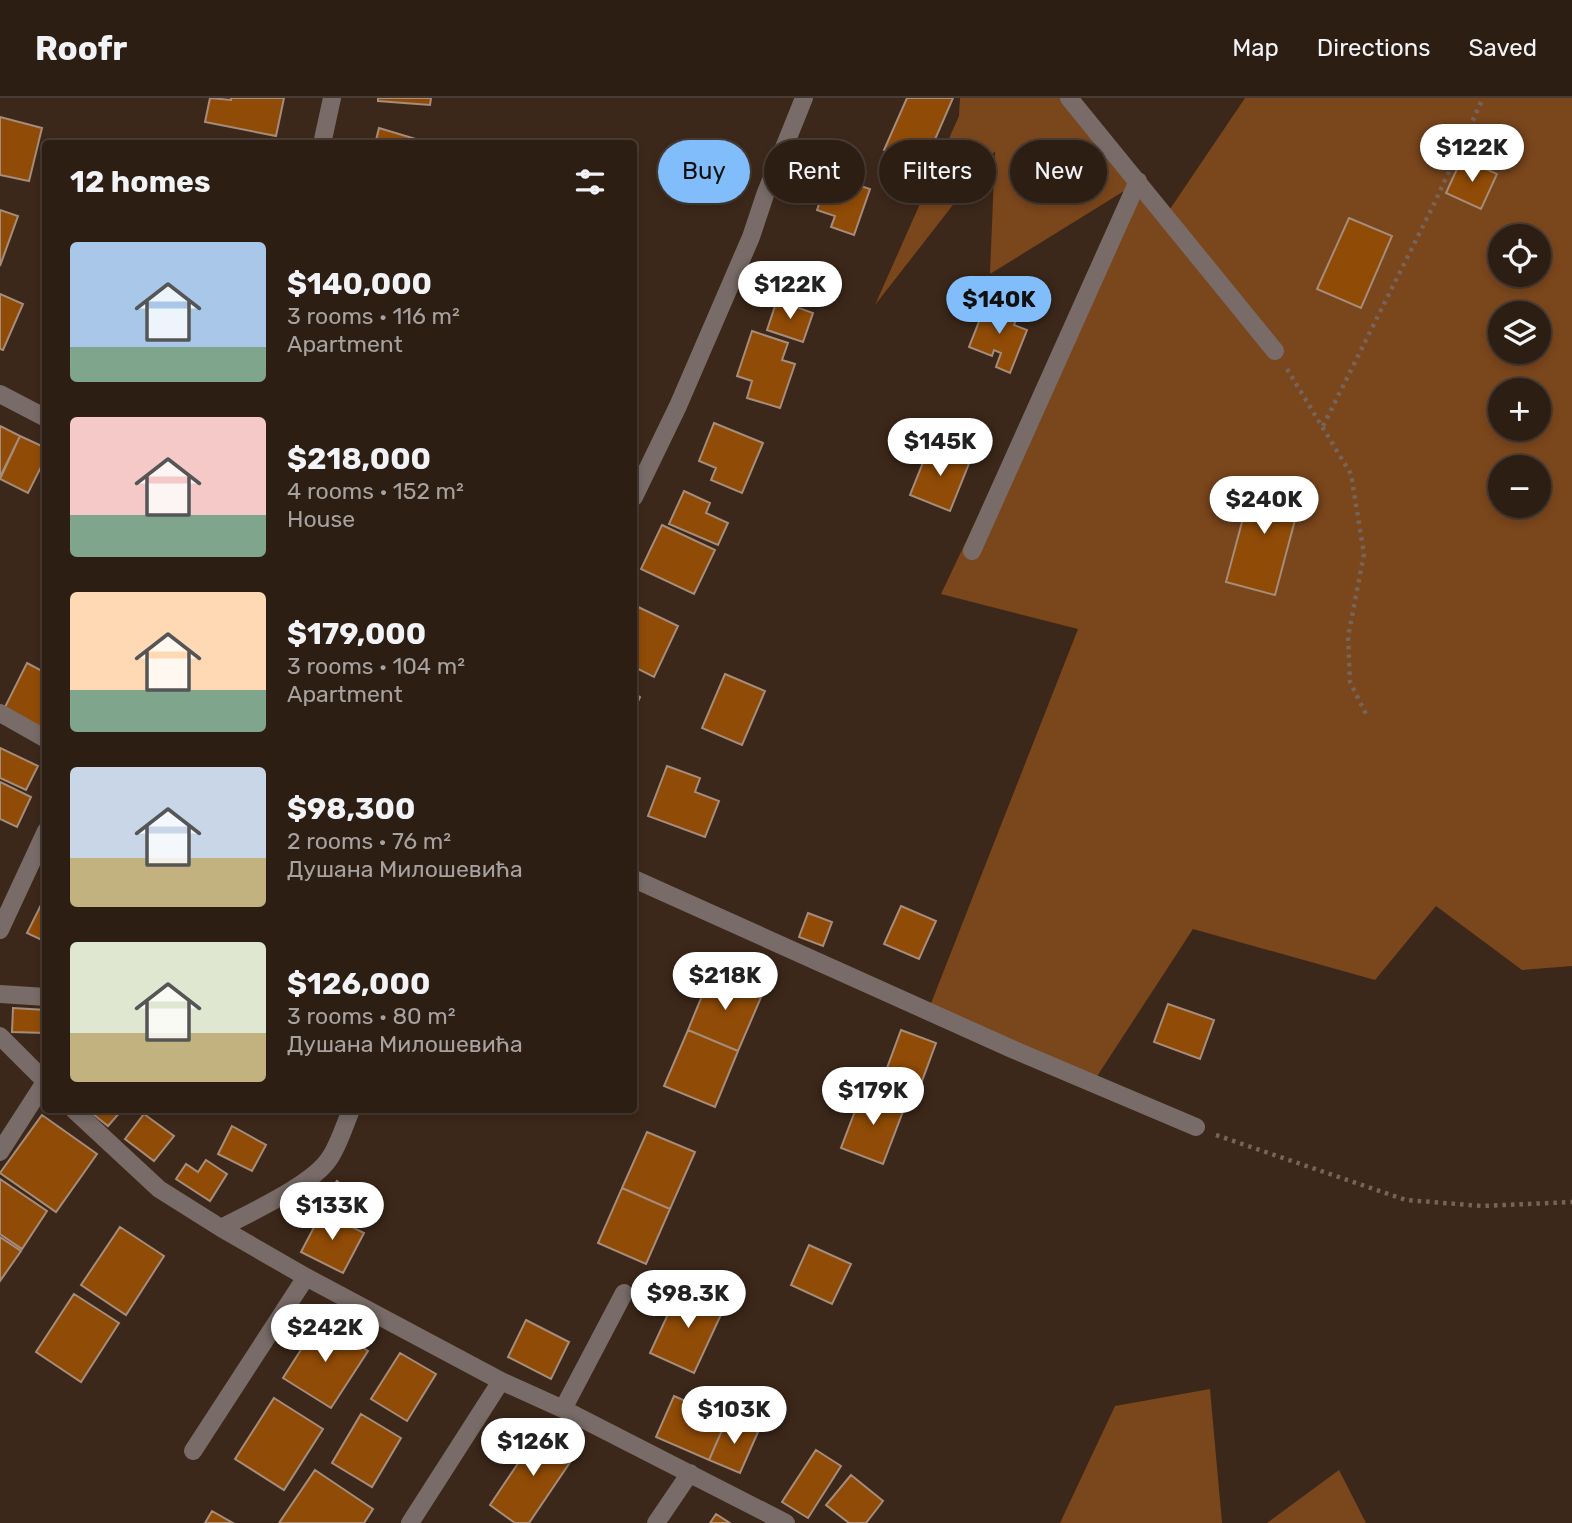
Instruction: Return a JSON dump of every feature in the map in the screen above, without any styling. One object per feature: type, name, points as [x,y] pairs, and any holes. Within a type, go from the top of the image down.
[{"type":"street","points":[[324,140],[332,98]]},
{"type":"street","points":[[637,491],[678,406],[741,261],[804,98]]},
{"type":"street","points":[[1069,98],[1275,351]]},
{"type":"street","points":[[972,551],[1138,181]]},
{"type":"street","points":[[0,394],[42,416]]},
{"type":"street","points":[[0,713],[42,737]]},
{"type":"street","points":[[0,930],[42,840]]},
{"type":"street","points":[[637,880],[1012,1049],[1196,1127]]},
{"type":"street","points":[[0,994],[42,997]]},
{"type":"street","points":[[0,1036],[42,1079]]},
{"type":"street","points":[[0,1152],[42,1087]]},
{"type":"street","points":[[77,1113],[159,1189],[220,1228],[501,1381],[563,1409],[786,1523]]},
{"type":"street","points":[[220,1228],[302,1184],[319,1170],[330,1159],[350,1113]]},
{"type":"street","points":[[193,1451],[306,1277]]},
{"type":"street","points":[[563,1409],[624,1293]]},
{"type":"street","points":[[410,1523],[501,1381]]},
{"type":"street","points":[[656,1523],[690,1473]]},
{"type":"path","points":[[1322,427],[1433,206],[1483,98]]},
{"type":"path","points":[[1275,351],[1351,474],[1364,554],[1348,637],[1350,682],[1368,718]]},
{"type":"path","points":[[1196,1127],[1406,1200],[1482,1206],[1572,1202]]},
{"type":"shaded area","points":[[960,98],[1077,98],[1166,215],[1245,98],[1572,98],[1572,966],[1522,970],[1436,906],[1375,980],[1193,929],[1092,1084],[928,1011],[1078,629],[941,594],[1137,183],[1107,202],[1107,140],[1010,140],[1010,203],[1105,203],[990,274],[993,203],[996,203],[996,140],[948,140],[959,116]]},
{"type":"shaded area","points":[[920,203],[954,203],[875,305]]},
{"type":"shaded area","points":[[1210,1389],[1222,1523],[1060,1523],[1115,1406]]},
{"type":"shaded area","points":[[1339,1470],[1366,1523],[1267,1523]]},
{"type":"building","points":[[210,98],[284,98],[276,136],[205,122]]},
{"type":"building","points":[[378,98],[431,98],[430,105],[378,101]]},
{"type":"building","points":[[907,98],[953,98],[935,140],[888,140]]},
{"type":"building","points":[[0,117],[42,128],[29,181],[0,175]]},
{"type":"building","points":[[379,128],[419,140],[376,140]]},
{"type":"building","points":[[1462,158],[1497,174],[1481,209],[1446,193]]},
{"type":"building","points":[[865,187],[870,189],[854,235],[831,227],[835,216],[817,210],[819,203],[865,203]]},
{"type":"building","points":[[0,210],[18,216],[0,266]]},
{"type":"building","points":[[1349,218],[1392,236],[1361,308],[1317,289]]},
{"type":"building","points":[[0,294],[23,304],[3,350],[0,349]]},
{"type":"building","points":[[777,300],[813,313],[803,342],[767,330]]},
{"type":"building","points":[[986,304],[1001,309],[997,319],[1002,321],[1007,308],[1019,312],[1014,325],[1027,330],[1010,373],[996,367],[1001,353],[994,350],[992,356],[969,347]]},
{"type":"building","points":[[752,331],[788,343],[782,360],[795,364],[780,408],[747,398],[752,381],[737,376]]},
{"type":"building","points":[[714,423],[763,443],[742,493],[711,480],[716,468],[699,461]]},
{"type":"building","points":[[0,426],[20,436],[0,477]]},
{"type":"building","points":[[20,436],[42,446],[42,465],[28,493],[0,479]]},
{"type":"building","points":[[930,445],[970,461],[950,511],[910,495]]},
{"type":"building","points":[[1254,477],[1303,490],[1275,595],[1226,582]]},
{"type":"building","points":[[684,491],[710,503],[706,513],[728,523],[718,545],[669,524]]},
{"type":"building","points":[[662,525],[715,550],[694,594],[641,569]]},
{"type":"building","points":[[637,606],[678,626],[654,677],[637,668]]},
{"type":"building","points":[[27,663],[42,671],[42,728],[4,709]]},
{"type":"building","points":[[725,674],[765,691],[742,745],[702,728]]},
{"type":"building","points":[[0,748],[38,766],[26,790],[0,778]]},
{"type":"building","points":[[667,766],[700,778],[695,792],[719,801],[705,837],[648,816]]},
{"type":"building","points":[[0,782],[31,797],[17,827],[0,819]]},
{"type":"building","points":[[42,903],[42,940],[27,933]]},
{"type":"building","points":[[901,906],[936,921],[919,959],[884,944]]},
{"type":"building","points":[[808,913],[832,922],[823,946],[799,937]]},
{"type":"building","points":[[711,974],[762,995],[738,1051],[688,1030]]},
{"type":"building","points":[[1168,1004],[1214,1020],[1200,1059],[1154,1042]]},
{"type":"building","points":[[13,1008],[42,1010],[42,1033],[12,1032]]},
{"type":"building","points":[[688,1030],[738,1051],[715,1107],[664,1086]]},
{"type":"building","points":[[901,1030],[936,1043],[915,1100],[880,1087]]},
{"type":"building","points":[[863,1090],[905,1106],[883,1164],[841,1148]]},
{"type":"building","points":[[92,1113],[119,1113],[108,1126]]},
{"type":"building","points":[[144,1114],[174,1136],[154,1161],[125,1139]]},
{"type":"building","points":[[42,1115],[97,1154],[56,1212],[0,1173]]},
{"type":"building","points":[[232,1126],[266,1145],[252,1171],[218,1154]]},
{"type":"building","points":[[647,1132],[695,1152],[670,1209],[622,1188]]},
{"type":"building","points":[[206,1160],[227,1174],[210,1201],[176,1179],[186,1164],[198,1172]]},
{"type":"building","points":[[0,1179],[47,1211],[22,1249],[0,1234]]},
{"type":"building","points":[[337,1181],[366,1206],[353,1220],[325,1196]]},
{"type":"building","points":[[622,1188],[670,1209],[646,1264],[598,1243]]},
{"type":"building","points":[[322,1212],[364,1233],[343,1273],[301,1252]]},
{"type":"building","points":[[120,1227],[164,1256],[126,1315],[81,1285]]},
{"type":"building","points":[[0,1237],[21,1251],[0,1281]]},
{"type":"building","points":[[809,1245],[851,1264],[832,1304],[791,1285]]},
{"type":"building","points":[[681,1286],[725,1306],[694,1373],[650,1353]]},
{"type":"building","points":[[74,1294],[119,1323],[81,1382],[36,1352]]},
{"type":"building","points":[[320,1320],[368,1351],[331,1408],[283,1378]]},
{"type":"building","points":[[526,1320],[569,1342],[551,1379],[508,1357]]},
{"type":"building","points":[[400,1353],[436,1374],[407,1421],[371,1399]]},
{"type":"building","points":[[674,1396],[727,1419],[709,1460],[656,1437]]},
{"type":"building","points":[[274,1398],[323,1429],[284,1490],[235,1459]]},
{"type":"building","points":[[361,1414],[401,1438],[372,1487],[332,1463]]},
{"type":"building","points":[[727,1419],[758,1432],[740,1473],[709,1460]]},
{"type":"building","points":[[541,1429],[577,1452],[529,1523],[515,1523],[490,1505]]},
{"type":"building","points":[[816,1450],[841,1466],[808,1518],[782,1502]]},
{"type":"building","points":[[315,1470],[373,1509],[364,1523],[279,1523]]},
{"type":"building","points":[[851,1475],[883,1501],[866,1523],[849,1523],[826,1505]]},
{"type":"building","points":[[212,1511],[233,1523],[205,1523]]},
{"type":"building","points":[[716,1514],[730,1523],[710,1523]]}]
